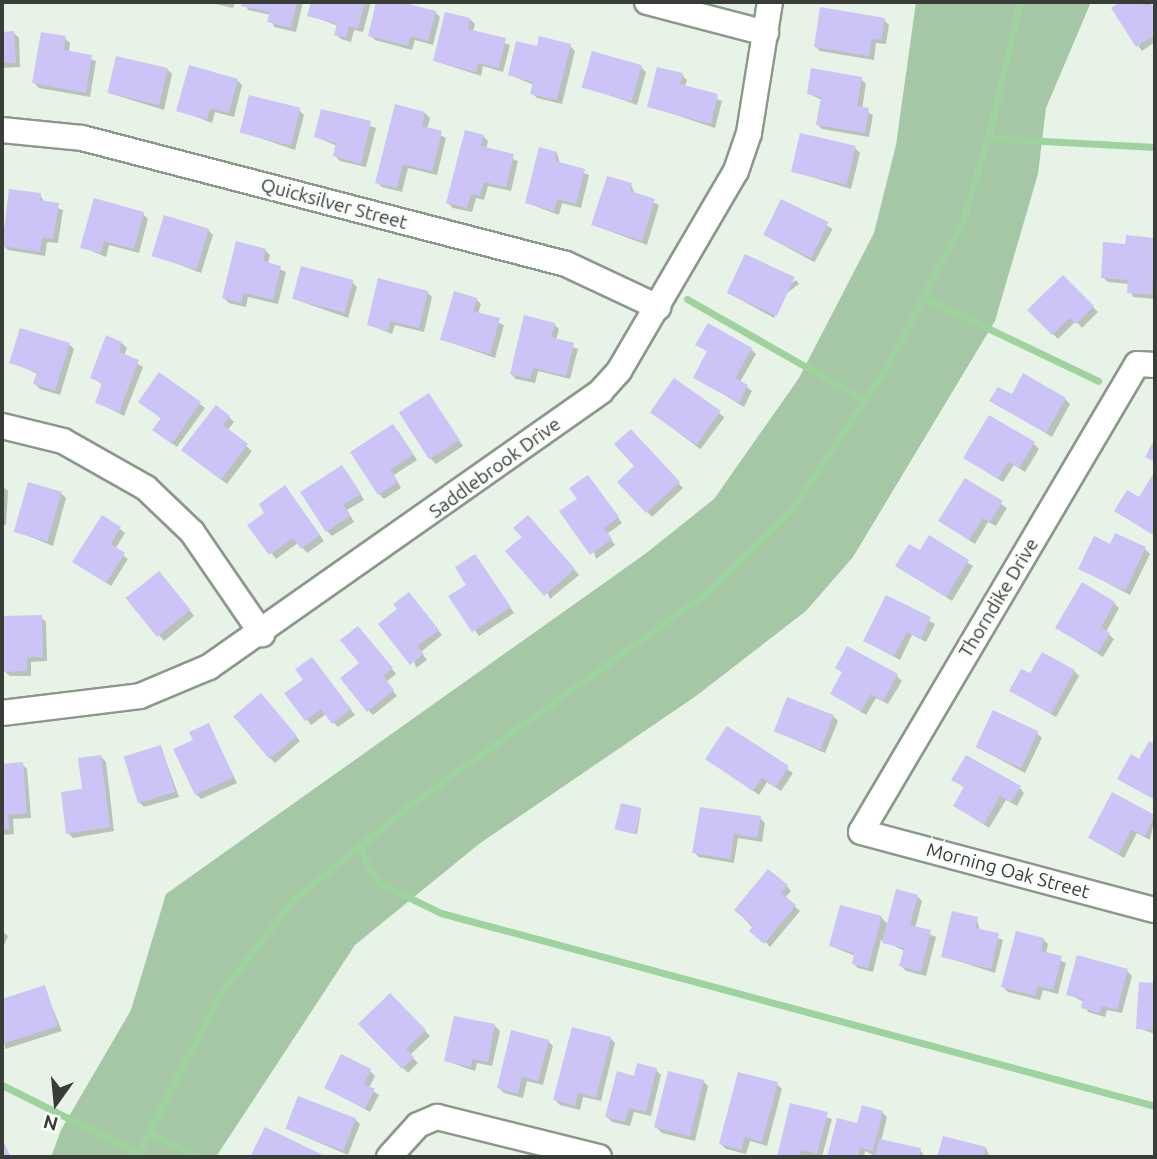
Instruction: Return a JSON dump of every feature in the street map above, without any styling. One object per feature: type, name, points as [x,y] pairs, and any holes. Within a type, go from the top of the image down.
[{"type":"street","points":[[646,2],[766,33]]},
{"type":"street","name":"Saddlebrook Drive","points":[[2,713],[140,696],[209,667],[262,634],[601,391],[619,371],[736,172],[749,133],[770,2]]},
{"type":"street","name":"Quicksilver Street","points":[[2,130],[82,138],[566,264],[657,307]]},
{"type":"street","name":"Thorndike Drive","points":[[861,832],[1146,365]]},
{"type":"street","points":[[2,426],[73,446],[146,488],[192,532],[262,634]]},
{"type":"street","name":"Morning Oak Street","points":[[861,832],[1155,910]]},
{"type":"street","points":[[388,1157],[409,1133],[437,1117],[600,1157]]},
{"type":"green space","points":[[916,2],[1091,2],[1046,108],[1038,174],[995,321],[853,557],[806,611],[696,696],[479,844],[355,945],[216,1157],[51,1157],[61,1130],[131,1010],[166,894],[645,554],[714,499],[799,378],[874,233],[896,145]]},
{"type":"building","points":[[242,2],[297,2],[291,28],[267,22],[270,12],[241,6]]},
{"type":"building","points":[[311,2],[365,2],[358,29],[349,26],[346,38],[334,35],[337,24],[307,16]]},
{"type":"building","points":[[376,2],[401,2],[436,11],[428,41],[410,36],[408,46],[368,36]]},
{"type":"building","points":[[1120,2],[1155,6],[1155,35],[1136,47],[1111,8]]},
{"type":"building","points":[[820,7],[885,18],[881,40],[872,39],[869,56],[814,47]]},
{"type":"building","points":[[445,12],[470,18],[468,29],[506,38],[499,68],[478,63],[476,72],[433,61]]},
{"type":"building","points":[[14,31],[16,63],[2,63],[2,32]]},
{"type":"building","points":[[41,32],[66,36],[64,50],[92,55],[86,93],[32,83]]},
{"type":"building","points":[[539,36],[571,44],[557,100],[530,94],[533,82],[508,75],[516,41],[537,46]]},
{"type":"building","points":[[592,51],[642,65],[632,102],[582,88]]},
{"type":"building","points":[[116,56],[168,68],[159,105],[107,93]]},
{"type":"building","points":[[189,65],[238,79],[229,113],[210,108],[207,120],[176,111]]},
{"type":"building","points":[[657,67],[683,73],[680,84],[718,94],[711,124],[647,107]]},
{"type":"building","points":[[811,68],[862,77],[857,106],[869,108],[865,133],[816,125],[821,97],[807,94]]},
{"type":"building","points":[[249,95],[300,108],[291,146],[240,133]]},
{"type":"building","points":[[395,104],[425,112],[422,126],[442,131],[432,171],[403,164],[397,188],[375,183]]},
{"type":"building","points":[[321,109],[371,121],[361,164],[333,156],[336,143],[314,137]]},
{"type":"building","points":[[465,130],[484,135],[481,146],[514,154],[506,187],[484,182],[480,196],[471,194],[467,208],[446,203]]},
{"type":"building","points":[[800,133],[856,146],[847,185],[791,172]]},
{"type":"building","points":[[539,147],[557,152],[555,161],[585,169],[576,204],[557,199],[554,211],[525,203]]},
{"type":"building","points":[[607,176],[632,183],[630,191],[655,199],[642,241],[591,225]]},
{"type":"building","points":[[9,189],[41,193],[40,200],[59,203],[53,239],[42,238],[40,252],[2,246]]},
{"type":"building","points":[[94,198],[144,212],[134,249],[104,241],[101,253],[80,248]]},
{"type":"building","points":[[781,199],[829,222],[811,258],[763,235]]},
{"type":"building","points":[[164,215],[209,229],[196,270],[151,256]]},
{"type":"building","points":[[1126,235],[1155,238],[1152,295],[1127,293],[1128,280],[1101,278],[1103,242],[1125,244]]},
{"type":"building","points":[[236,241],[266,249],[263,261],[281,266],[273,300],[244,293],[241,303],[222,298]]},
{"type":"building","points":[[745,254],[795,277],[777,316],[727,293]]},
{"type":"building","points":[[301,266],[353,280],[344,313],[292,299]]},
{"type":"building","points":[[1063,275],[1094,306],[1076,324],[1070,318],[1052,335],[1027,310]]},
{"type":"building","points":[[378,278],[428,291],[419,328],[390,321],[388,331],[367,325]]},
{"type":"building","points":[[454,291],[477,298],[473,311],[500,318],[490,354],[440,340]]},
{"type":"building","points":[[524,315],[555,323],[551,337],[574,343],[566,376],[533,368],[530,379],[510,374]]},
{"type":"building","points":[[708,323],[752,348],[735,378],[748,385],[739,403],[693,378],[707,351],[695,345]]},
{"type":"building","points":[[20,328],[70,343],[55,391],[33,384],[37,372],[9,363]]},
{"type":"building","points":[[106,335],[122,342],[119,352],[139,360],[119,412],[95,403],[102,383],[90,378]]},
{"type":"building","points":[[159,372],[201,402],[172,444],[152,430],[161,418],[138,402]]},
{"type":"building","points":[[1023,373],[1066,398],[1046,433],[989,401],[998,387],[1012,394]]},
{"type":"building","points":[[674,378],[721,411],[697,445],[650,412]]},
{"type":"building","points":[[429,393],[459,440],[429,460],[399,413]]},
{"type":"building","points":[[216,405],[230,416],[223,425],[248,444],[221,480],[181,450]]},
{"type":"building","points":[[989,415],[1035,442],[1019,468],[1008,462],[998,479],[963,458]]},
{"type":"building","points":[[393,424],[413,455],[390,470],[398,482],[378,495],[350,452]]},
{"type":"building","points":[[631,429],[680,482],[646,513],[617,482],[634,466],[614,444]]},
{"type":"building","points":[[1155,438],[1155,462],[1145,457]]},
{"type":"building","points":[[342,465],[361,494],[343,505],[350,516],[326,532],[300,492]]},
{"type":"building","points":[[1153,474],[1155,536],[1114,511],[1127,490],[1139,497]]},
{"type":"building","points":[[588,475],[619,517],[604,528],[612,539],[590,555],[559,511],[577,499],[569,488]]},
{"type":"building","points":[[965,478],[1003,501],[990,522],[983,518],[969,540],[938,521]]},
{"type":"building","points":[[28,482],[62,492],[47,542],[14,532]]},
{"type":"building","points":[[285,485],[320,535],[301,549],[293,538],[269,555],[247,525],[264,513],[259,504]]},
{"type":"building","points":[[102,515],[121,527],[111,544],[125,553],[106,583],[72,562]]},
{"type":"building","points":[[528,515],[575,569],[544,596],[505,551],[522,537],[513,528]]},
{"type":"building","points":[[1115,533],[1146,547],[1125,591],[1078,569],[1094,536],[1110,544]]},
{"type":"building","points":[[929,535],[969,560],[946,597],[895,566],[909,544],[920,550]]},
{"type":"building","points":[[475,554],[511,607],[472,632],[448,596],[466,585],[455,567]]},
{"type":"building","points":[[159,571],[190,610],[157,637],[126,598]]},
{"type":"building","points":[[1082,582],[1115,602],[1101,627],[1110,633],[1098,653],[1055,628]]},
{"type":"building","points":[[409,592],[439,630],[417,646],[424,654],[410,665],[378,624],[397,609],[393,604]]},
{"type":"building","points":[[886,595],[931,617],[921,639],[907,632],[894,656],[863,641]]},
{"type":"building","points":[[42,615],[43,657],[27,657],[27,671],[3,672],[2,616]]},
{"type":"building","points":[[358,626],[393,668],[383,676],[394,690],[367,712],[340,678],[359,663],[340,640]]},
{"type":"building","points":[[847,646],[898,674],[883,701],[871,694],[861,711],[830,694],[842,672],[835,668]]},
{"type":"building","points":[[1042,652],[1075,670],[1051,714],[1009,691],[1021,669],[1030,673]]},
{"type":"building","points":[[312,657],[351,709],[332,724],[321,709],[305,721],[284,693],[303,680],[295,669]]},
{"type":"building","points":[[261,693],[297,736],[269,759],[233,716]]},
{"type":"building","points":[[787,697],[834,715],[820,749],[774,732]]},
{"type":"building","points":[[993,710],[1038,731],[1021,768],[976,747]]},
{"type":"building","points":[[209,723],[234,777],[195,795],[173,749],[193,740],[189,732]]},
{"type":"building","points":[[727,726],[789,766],[776,787],[762,778],[753,791],[705,759]]},
{"type":"building","points":[[1149,741],[1155,744],[1155,800],[1117,779],[1131,754],[1139,759]]},
{"type":"building","points":[[161,745],[175,792],[138,803],[124,756]]},
{"type":"building","points":[[101,755],[110,827],[66,834],[61,792],[82,789],[78,758]]},
{"type":"building","points":[[966,755],[1021,786],[1011,802],[1000,796],[984,824],[953,806],[964,787],[951,780]]},
{"type":"building","points":[[23,762],[27,813],[8,815],[10,829],[2,830],[2,764]]},
{"type":"building","points":[[1112,792],[1155,815],[1145,836],[1131,830],[1119,854],[1088,838]]},
{"type":"building","points":[[621,803],[641,808],[635,834],[614,829]]},
{"type":"building","points":[[700,807],[761,816],[757,838],[734,834],[730,859],[692,853]]},
{"type":"building","points":[[768,869],[788,885],[781,893],[796,905],[764,944],[749,931],[753,926],[734,910]]},
{"type":"building","points":[[896,889],[918,895],[910,925],[931,930],[921,972],[899,966],[904,948],[882,943]]},
{"type":"building","points":[[840,905],[882,916],[868,968],[852,964],[854,953],[829,946]]},
{"type":"building","points":[[952,911],[978,917],[975,928],[999,933],[991,969],[941,957]]},
{"type":"building","points":[[1016,931],[1044,938],[1041,951],[1062,956],[1053,990],[1038,986],[1035,996],[1001,987]]},
{"type":"building","points":[[1077,955],[1128,969],[1117,1010],[1102,1006],[1100,1013],[1081,1008],[1083,999],[1066,995]]},
{"type":"building","points":[[1139,982],[1155,983],[1155,1030],[1136,1029]]},
{"type":"building","points":[[45,985],[58,1026],[2,1044],[2,999]]},
{"type":"building","points":[[390,993],[426,1030],[406,1049],[414,1057],[402,1069],[358,1024]]},
{"type":"building","points":[[454,1016],[495,1024],[488,1062],[472,1059],[471,1067],[444,1061]]},
{"type":"building","points":[[572,1027],[611,1037],[596,1098],[578,1093],[575,1106],[553,1100]]},
{"type":"building","points":[[511,1030],[549,1040],[538,1081],[522,1077],[518,1094],[497,1088]]},
{"type":"building","points":[[341,1054],[371,1069],[364,1084],[375,1089],[365,1109],[324,1088]]},
{"type":"building","points":[[637,1063],[657,1068],[646,1112],[629,1108],[625,1122],[605,1117],[617,1071],[634,1076]]},
{"type":"building","points":[[668,1071],[704,1080],[690,1136],[654,1127]]},
{"type":"building","points":[[738,1072],[778,1082],[762,1142],[745,1137],[741,1150],[719,1144]]},
{"type":"building","points":[[298,1096],[356,1118],[343,1151],[285,1129]]},
{"type":"building","points":[[790,1103],[828,1112],[817,1154],[801,1150],[799,1157],[777,1157]]},
{"type":"building","points":[[862,1105],[883,1111],[873,1151],[860,1148],[858,1157],[827,1157],[837,1118],[857,1123]]},
{"type":"building","points":[[265,1127],[327,1157],[250,1157]]},
{"type":"building","points":[[943,1136],[986,1147],[984,1157],[937,1157]]},
{"type":"building","points":[[2,1139],[10,1155],[6,1157],[2,1157]]},
{"type":"building","points":[[879,1139],[921,1148],[919,1157],[875,1157]]},
{"type":"waterway","points":[[136,1157],[221,992],[294,899],[410,805],[706,593],[792,509],[886,368],[962,222],[988,138],[1020,2]]},
{"type":"waterway","points":[[988,138],[1155,147]]},
{"type":"waterway","points":[[925,298],[1098,381]]},
{"type":"waterway","points":[[687,299],[864,400]]},
{"type":"waterway","points":[[359,844],[368,868],[381,884],[441,913],[1155,1106]]},
{"type":"waterway","points":[[2,1085],[138,1153]]},
{"type":"waterway","points":[[149,1133],[199,1157]]}]
